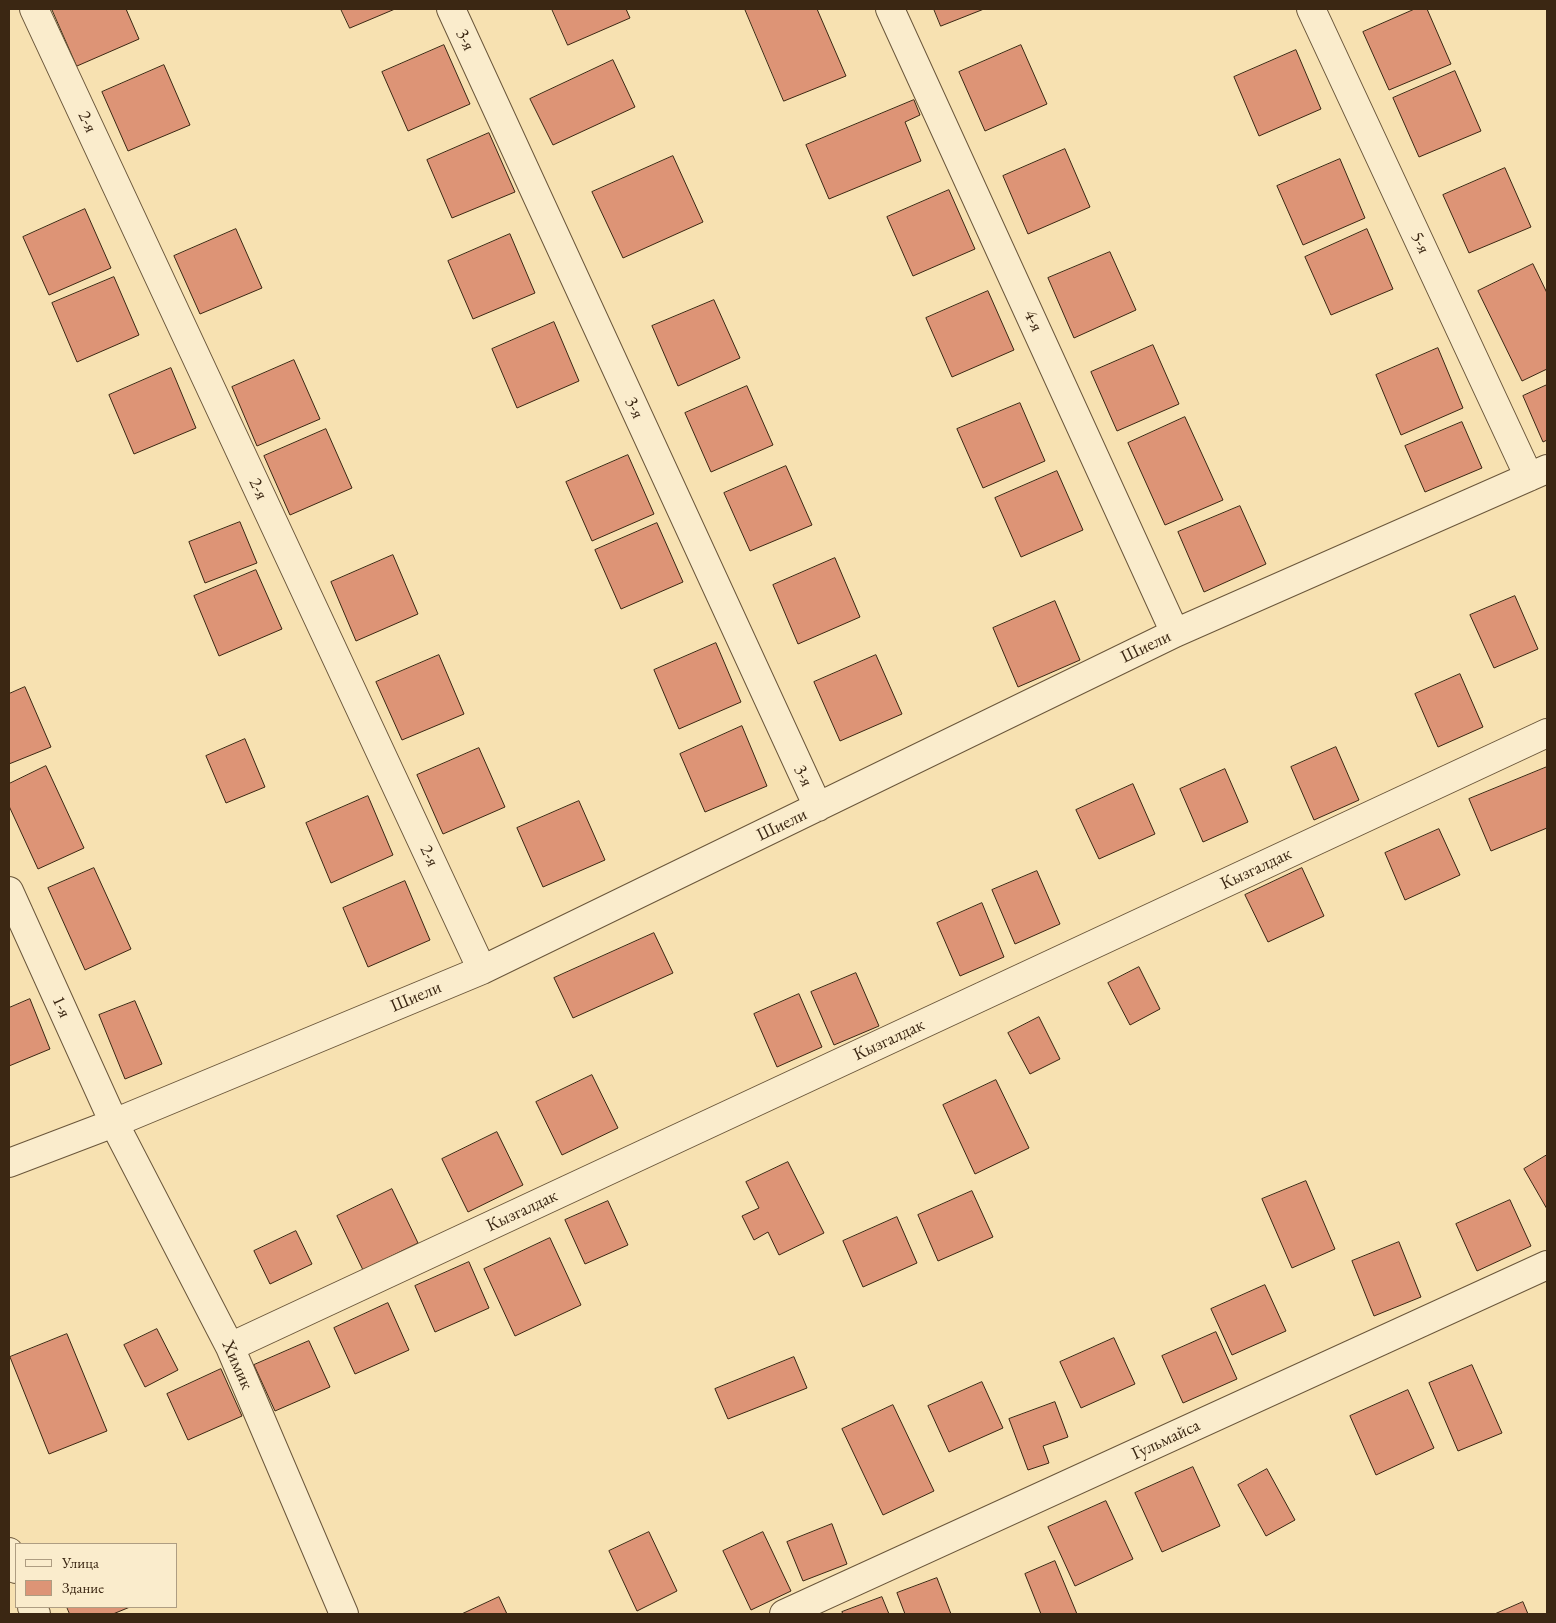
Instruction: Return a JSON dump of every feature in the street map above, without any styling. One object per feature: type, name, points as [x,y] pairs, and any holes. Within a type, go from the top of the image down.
[{"type":"street","name":"2-я","points":[[34,9],[482,970]]},
{"type":"street","name":"3-я","points":[[451,9],[818,807]]},
{"type":"street","name":"4-я","points":[[890,9],[1176,633]]},
{"type":"street","name":"5-я","points":[[1311,9],[1538,473]]},
{"type":"street","name":"Шиели","points":[[9,1163],[114,1123],[482,970],[1176,633],[1538,473]]},
{"type":"street","name":"Кызгалдак","points":[[230,1347],[1547,733]]},
{"type":"street","name":"1-я","points":[[9,891],[114,1123]]},
{"type":"street","name":"Химик","points":[[114,1123],[230,1347],[344,1614]]},
{"type":"street","name":"Гульмайса","points":[[784,1614],[1547,1265]]},
{"type":"street","points":[[9,1552],[15,1567]]},
{"type":"building","points":[[52,9],[126,9],[139,39],[77,66]]},
{"type":"building","points":[[341,9],[395,9],[350,28]]},
{"type":"building","points":[[552,9],[626,9],[630,18],[568,45]]},
{"type":"building","points":[[745,9],[817,9],[846,76],[784,101]]},
{"type":"building","points":[[934,9],[984,9],[941,26]]},
{"type":"building","points":[[1415,9],[1427,9],[1451,64],[1389,90],[1363,32]]},
{"type":"building","points":[[444,45],[470,104],[408,131],[382,72]]},
{"type":"building","points":[[1021,45],[1047,104],[985,131],[959,72]]},
{"type":"building","points":[[1296,50],[1321,109],[1259,136],[1234,77]]},
{"type":"building","points":[[613,60],[635,107],[553,145],[530,99]]},
{"type":"building","points":[[164,65],[190,125],[128,151],[102,92]]},
{"type":"building","points":[[1455,71],[1481,131],[1419,157],[1393,98]]},
{"type":"building","points":[[914,100],[920,115],[905,122],[921,161],[829,199],[806,145]]},
{"type":"building","points":[[489,133],[515,192],[452,218],[427,160]]},
{"type":"building","points":[[1065,149],[1090,207],[1028,234],[1003,176]]},
{"type":"building","points":[[673,156],[703,222],[623,258],[592,192]]},
{"type":"building","points":[[1340,159],[1365,218],[1303,245],[1277,186]]},
{"type":"building","points":[[1505,168],[1531,227],[1469,253],[1443,195]]},
{"type":"building","points":[[949,190],[975,249],[913,276],[887,217]]},
{"type":"building","points":[[85,209],[111,268],[49,295],[23,237]]},
{"type":"building","points":[[236,229],[262,288],[200,314],[174,256]]},
{"type":"building","points":[[1367,229],[1393,289],[1331,315],[1305,257]]},
{"type":"building","points":[[510,234],[535,293],[473,319],[448,261]]},
{"type":"building","points":[[1110,252],[1136,310],[1074,338],[1048,278]]},
{"type":"building","points":[[1533,264],[1547,293],[1547,369],[1522,381],[1478,291]]},
{"type":"building","points":[[114,277],[139,335],[77,362],[52,303]]},
{"type":"building","points":[[988,291],[1014,350],[952,377],[926,318]]},
{"type":"building","points":[[714,300],[740,358],[678,386],[652,326]]},
{"type":"building","points":[[554,322],[579,381],[517,408],[492,349]]},
{"type":"building","points":[[1153,345],[1179,404],[1117,431],[1091,372]]},
{"type":"building","points":[[1438,348],[1463,408],[1401,435],[1376,375]]},
{"type":"building","points":[[294,360],[320,419],[257,446],[232,387]]},
{"type":"building","points":[[171,368],[196,428],[134,454],[109,395]]},
{"type":"building","points":[[1547,385],[1547,440],[1543,442],[1523,396]]},
{"type":"building","points":[[747,386],[773,445],[711,472],[685,413]]},
{"type":"building","points":[[1020,403],[1045,461],[983,488],[957,429]]},
{"type":"building","points":[[1185,417],[1223,500],[1165,525],[1128,443]]},
{"type":"building","points":[[1462,422],[1482,468],[1425,492],[1405,446]]},
{"type":"building","points":[[326,429],[352,488],[290,515],[264,456]]},
{"type":"building","points":[[628,455],[654,514],[592,541],[566,482]]},
{"type":"building","points":[[786,466],[812,525],[750,551],[724,493]]},
{"type":"building","points":[[1057,471],[1083,530],[1021,557],[995,498]]},
{"type":"building","points":[[1240,506],[1266,564],[1204,592],[1178,532]]},
{"type":"building","points":[[240,522],[257,563],[205,583],[189,542]]},
{"type":"building","points":[[657,523],[683,582],[621,609],[595,550]]},
{"type":"building","points":[[393,555],[418,614],[356,641],[331,582]]},
{"type":"building","points":[[835,558],[860,617],[798,644],[773,585]]},
{"type":"building","points":[[256,570],[282,629],[219,656],[194,596]]},
{"type":"building","points":[[1515,596],[1538,649],[1494,668],[1470,615]]},
{"type":"building","points":[[1055,601],[1080,660],[1018,687],[993,628]]},
{"type":"building","points":[[716,643],[741,702],[679,729],[654,670]]},
{"type":"building","points":[[439,655],[464,714],[402,740],[376,682]]},
{"type":"building","points":[[876,655],[902,714],[840,741],[814,682]]},
{"type":"building","points":[[1460,674],[1483,727],[1438,747],[1415,694]]},
{"type":"building","points":[[25,687],[51,747],[9,764],[9,694]]},
{"type":"building","points":[[742,726],[767,786],[705,812],[680,754]]},
{"type":"building","points":[[245,739],[265,787],[226,803],[206,756]]},
{"type":"building","points":[[1336,747],[1359,800],[1314,820],[1291,767]]},
{"type":"building","points":[[479,748],[505,807],[443,834],[417,775]]},
{"type":"building","points":[[46,766],[84,848],[38,869],[9,806],[9,784]]},
{"type":"building","points":[[1547,767],[1547,828],[1491,851],[1469,799]]},
{"type":"building","points":[[1225,769],[1248,822],[1203,842],[1180,789]]},
{"type":"building","points":[[1133,784],[1155,834],[1099,859],[1076,810]]},
{"type":"building","points":[[368,796],[393,855],[331,883],[306,823]]},
{"type":"building","points":[[579,801],[605,860],[543,887],[517,828]]},
{"type":"building","points":[[1439,829],[1460,875],[1405,900],[1385,853]]},
{"type":"building","points":[[94,868],[131,949],[85,970],[48,888]]},
{"type":"building","points":[[1302,868],[1324,916],[1268,942],[1245,895]]},
{"type":"building","points":[[1037,871],[1060,924],[1015,944],[992,890]]},
{"type":"building","points":[[405,881],[430,940],[368,967],[343,908]]},
{"type":"building","points":[[982,903],[1004,957],[960,976],[937,923]]},
{"type":"building","points":[[654,933],[673,973],[573,1018],[554,978]]},
{"type":"building","points":[[1139,967],[1160,1009],[1130,1025],[1108,983]]},
{"type":"building","points":[[856,973],[879,1026],[834,1045],[811,992]]},
{"type":"building","points":[[799,994],[822,1047],[777,1067],[754,1014]]},
{"type":"building","points":[[30,999],[50,1049],[9,1066],[9,1008]]},
{"type":"building","points":[[135,1001],[162,1064],[125,1079],[99,1015]]},
{"type":"building","points":[[1039,1017],[1060,1059],[1030,1074],[1008,1033]]},
{"type":"building","points":[[592,1075],[618,1128],[562,1155],[536,1102]]},
{"type":"building","points":[[996,1080],[1029,1148],[975,1174],[943,1105]]},
{"type":"building","points":[[497,1132],[523,1185],[468,1212],[442,1159]]},
{"type":"building","points":[[1547,1155],[1547,1209],[1524,1169]]},
{"type":"building","points":[[788,1162],[824,1233],[779,1255],[768,1232],[754,1240],[742,1216],[759,1208],[746,1182]]},
{"type":"building","points":[[1306,1181],[1335,1249],[1292,1268],[1262,1199]]},
{"type":"building","points":[[392,1189],[418,1243],[363,1270],[337,1216]]},
{"type":"building","points":[[972,1191],[993,1237],[938,1261],[918,1215]]},
{"type":"building","points":[[1510,1200],[1531,1246],[1477,1271],[1456,1224]]},
{"type":"building","points":[[608,1201],[628,1245],[585,1264],[565,1220]]},
{"type":"building","points":[[897,1217],[917,1263],[863,1287],[843,1241]]},
{"type":"building","points":[[296,1231],[312,1264],[270,1284],[254,1251]]},
{"type":"building","points":[[550,1238],[581,1305],[515,1336],[484,1269]]},
{"type":"building","points":[[1399,1242],[1421,1297],[1374,1316],[1352,1261]]},
{"type":"building","points":[[469,1262],[489,1308],[435,1332],[415,1286]]},
{"type":"building","points":[[1265,1285],[1286,1331],[1232,1355],[1211,1309]]},
{"type":"building","points":[[388,1303],[409,1350],[355,1374],[334,1328]]},
{"type":"building","points":[[157,1329],[178,1370],[145,1387],[124,1345]]},
{"type":"building","points":[[1216,1332],[1237,1379],[1183,1403],[1162,1356]]},
{"type":"building","points":[[67,1334],[107,1431],[49,1454],[10,1357]]},
{"type":"building","points":[[1114,1338],[1135,1384],[1081,1408],[1060,1362]]},
{"type":"building","points":[[309,1341],[330,1387],[275,1411],[254,1365]]},
{"type":"building","points":[[794,1357],[807,1388],[728,1419],[715,1389]]},
{"type":"building","points":[[1472,1365],[1502,1433],[1458,1451],[1429,1383]]},
{"type":"building","points":[[221,1369],[242,1416],[188,1440],[167,1394]]},
{"type":"building","points":[[982,1382],[1003,1428],[949,1452],[928,1406]]},
{"type":"building","points":[[1408,1390],[1434,1448],[1376,1475],[1350,1416]]},
{"type":"building","points":[[1055,1402],[1068,1437],[1043,1446],[1049,1463],[1028,1470],[1009,1419]]},
{"type":"building","points":[[893,1405],[934,1491],[883,1515],[842,1429]]},
{"type":"building","points":[[1193,1467],[1220,1526],[1162,1552],[1135,1493]]},
{"type":"building","points":[[1267,1469],[1295,1520],[1266,1536],[1238,1485]]},
{"type":"building","points":[[1106,1501],[1133,1559],[1075,1586],[1048,1527]]},
{"type":"building","points":[[832,1524],[847,1564],[803,1581],[787,1542]]},
{"type":"building","points":[[649,1532],[677,1591],[637,1611],[609,1551]]},
{"type":"building","points":[[763,1532],[791,1591],[751,1610],[723,1551]]},
{"type":"building","points":[[1055,1561],[1077,1614],[1041,1614],[1025,1574]]},
{"type":"building","points":[[937,1578],[951,1614],[905,1614],[897,1593]]},
{"type":"building","points":[[499,1597],[507,1614],[462,1614]]},
{"type":"building","points":[[882,1597],[889,1614],[843,1614],[842,1612]]},
{"type":"building","points":[[1523,1602],[1528,1614],[1495,1614]]},
{"type":"building","points":[[67,1608],[128,1608],[113,1614],[70,1614]]}]
